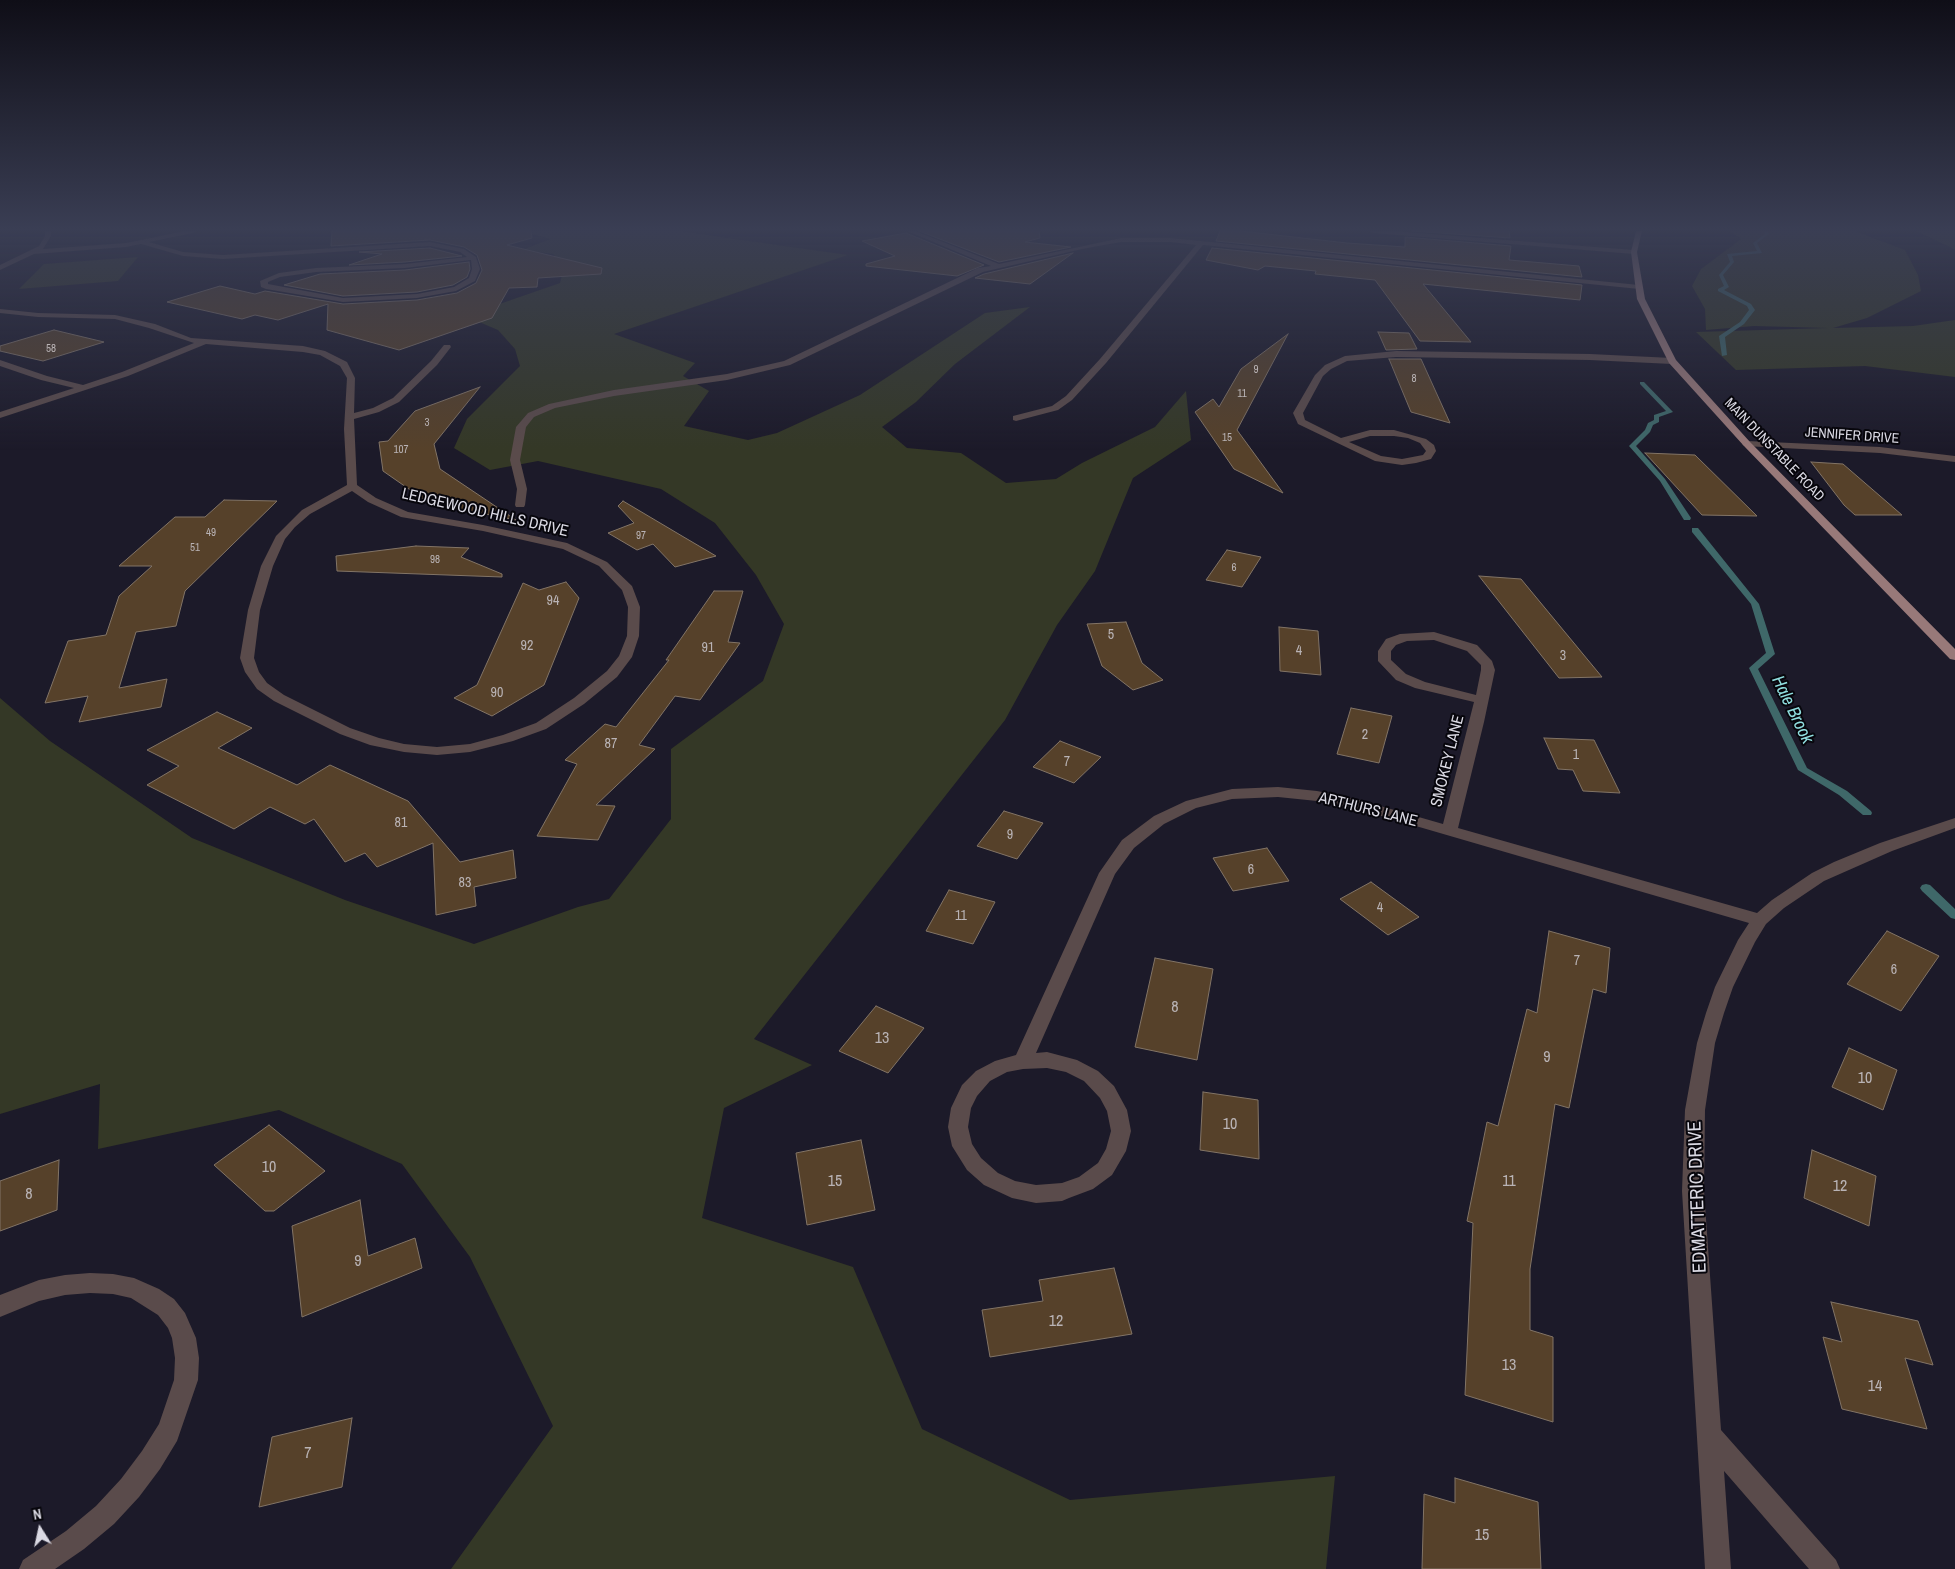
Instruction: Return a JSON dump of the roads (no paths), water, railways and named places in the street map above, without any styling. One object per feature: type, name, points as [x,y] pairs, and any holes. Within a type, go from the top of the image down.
[{"type":"main road","name":"MAIN DUNSTABLE ROAD","points":[[1645,304],[1672,361],[1692,385],[1746,444],[1953,651]]},
{"type":"street","points":[[520,505],[522,489],[515,460],[521,428],[531,416],[552,406],[614,393],[727,377],[787,363],[910,304]]},
{"type":"street","points":[[1016,418],[1055,408],[1069,398],[1150,304]]},
{"type":"street","points":[[0,312],[115,318],[152,326],[179,337],[204,341],[303,349],[334,358],[344,364],[352,378],[349,429],[352,486]]},
{"type":"street","points":[[0,415],[85,388],[150,364],[204,341]]},
{"type":"street","points":[[350,417],[376,410],[396,400],[434,363],[447,347]]},
{"type":"street","points":[[1341,442],[1370,433],[1394,433],[1423,441],[1431,451],[1427,457],[1422,459],[1394,461],[1372,456],[1341,442],[1306,424],[1297,416],[1319,375],[1328,367],[1345,359],[1396,354],[1590,357],[1672,361]]},
{"type":"street","points":[[0,363],[44,378],[85,388]]},
{"type":"street","name":"JENNIFER DRIVE","points":[[1746,444],[1880,450],[1955,459]]},
{"type":"street","name":"LEDGEWOOD HILLS DRIVE","points":[[352,486],[372,500],[405,515],[483,528],[566,546],[602,564],[628,589],[634,607],[633,636],[625,657],[612,674],[586,696],[541,726],[508,738],[470,748],[437,752],[375,742],[345,731],[280,698],[262,686],[252,672],[247,658],[254,610],[267,566],[280,538],[291,525],[306,512],[352,486]]},
{"type":"street","name":"SMOKEY LANE","points":[[1449,831],[1466,767],[1488,670],[1486,664],[1478,654],[1464,644],[1440,637],[1414,636],[1398,639],[1391,642],[1384,651],[1385,661],[1401,677],[1420,685],[1481,700]]},
{"type":"street","name":"ARTHURS LANE","points":[[1023,1061],[1107,873],[1128,844],[1159,820],[1190,804],[1232,794],[1278,792],[1317,796],[1356,804],[1760,920]]},
{"type":"street","name":"EDMATTERIC DRIVE","points":[[1718,1569],[1693,1191],[1695,1110],[1706,1043],[1724,987],[1747,940],[1760,920],[1797,890],[1833,870],[1886,847],[1955,823]]},
{"type":"street","points":[[1047,1060],[1077,1069],[1091,1076],[1107,1092],[1118,1110],[1121,1131],[1116,1151],[1104,1169],[1086,1183],[1062,1192],[1036,1194],[1012,1189],[990,1179],[974,1164],[962,1146],[958,1127],[961,1108],[969,1091],[983,1076],[1002,1066],[1023,1061],[1047,1060]]},
{"type":"street","points":[[0,1306],[39,1291],[66,1285],[113,1284],[134,1288],[166,1306],[177,1321],[184,1338],[187,1358],[186,1380],[179,1404],[168,1432],[151,1460],[130,1488],[105,1515],[75,1540],[32,1569]]},
{"type":"street","points":[[1710,1436],[1828,1569]]},
{"type":"waterway","name":"Hale Brook","points":[[1724,355],[1722,336],[1742,323],[1752,310],[1747,304]]},
{"type":"waterway","name":"Hale Brook","points":[[1642,383],[1670,412],[1656,416],[1657,421],[1650,424],[1648,431],[1632,446],[1663,480],[1687,518]]},
{"type":"waterway","name":"Hale Brook","points":[[1695,530],[1755,604],[1771,654],[1753,668],[1803,770],[1843,793],[1867,813]]},
{"type":"waterway","name":"Hale Brook","points":[[1926,888],[1955,915]]}]
